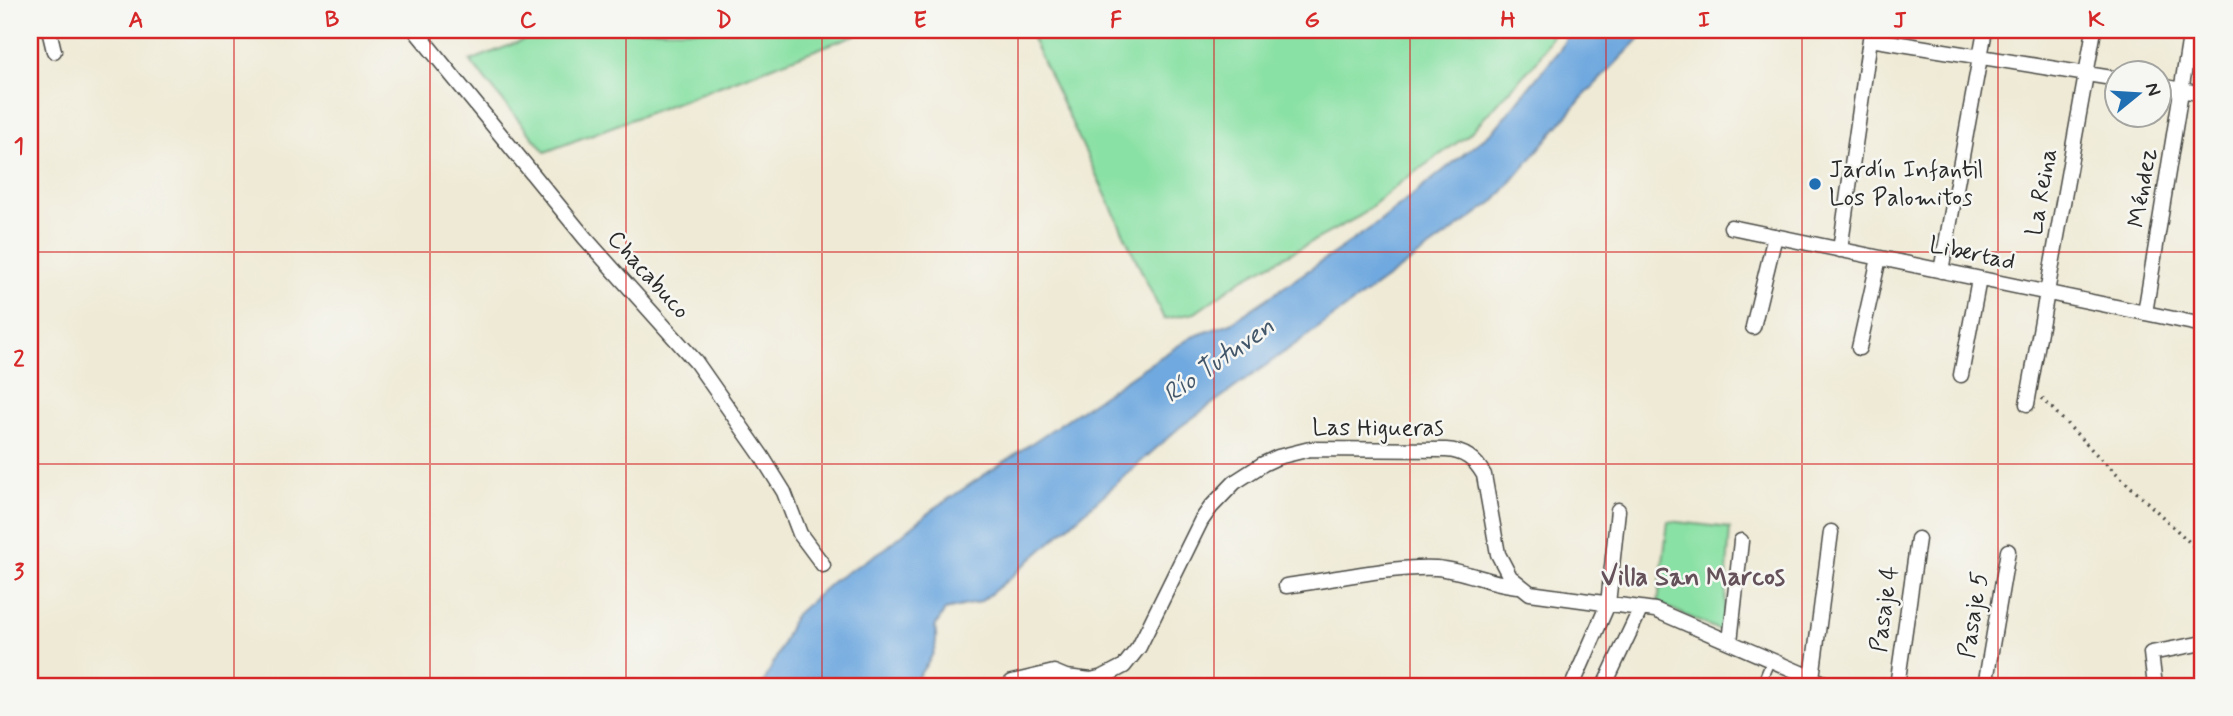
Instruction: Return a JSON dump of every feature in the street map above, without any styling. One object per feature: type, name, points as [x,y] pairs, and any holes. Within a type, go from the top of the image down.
[{"type":"street","points":[[49,30],[54,51]]},
{"type":"street","name":"Chacabuco","points":[[415,30],[585,238],[696,362],[761,455],[784,492],[800,534],[823,565]]},
{"type":"street","points":[[1941,271],[1985,30]]},
{"type":"street","name":"La Reina","points":[[2027,404],[2094,30]]},
{"type":"street","name":"Méndez","points":[[2145,313],[2191,30]]},
{"type":"street","points":[[1840,250],[1870,38],[2104,77]]},
{"type":"street","points":[[2174,89],[2203,94]]},
{"type":"street","name":"Libertad","points":[[1731,227],[2203,325]]},
{"type":"street","points":[[1753,327],[1775,236]]},
{"type":"street","points":[[1859,348],[1879,258]]},
{"type":"street","points":[[1961,375],[1979,279]]},
{"type":"street","name":"Las Higueras","points":[[1008,686],[1012,682],[1054,672],[1066,677],[1091,680],[1124,666],[1139,647],[1201,522],[1216,500],[1235,482],[1263,464],[1286,454],[1310,449],[1446,450],[1472,459],[1484,475],[1497,554],[1505,570],[1519,586]]},
{"type":"street","points":[[1572,686],[1608,604],[1618,510]]},
{"type":"street","points":[[1812,678],[1831,532]]},
{"type":"street","name":"Pasaje 4","points":[[1897,686],[1918,539]]},
{"type":"street","points":[[1730,642],[1741,541]]},
{"type":"street","name":"Pasaje 5","points":[[1985,686],[2008,551]]},
{"type":"street","points":[[1286,586],[1402,570],[1433,568],[1464,572],[1495,583],[1519,586],[1530,593],[1641,608],[1671,615],[1831,686]]},
{"type":"street","points":[[1604,686],[1641,608]]},
{"type":"street","points":[[2155,686],[2151,653],[2203,643]]},
{"type":"lane","points":[[1760,686],[1771,660]]},
{"type":"path","points":[[2031,384],[2071,430],[2203,555]]},
{"type":"green space","points":[[549,30],[868,30],[545,152],[470,61]]},
{"type":"green space","points":[[1028,30],[1555,30],[1537,61],[1468,135],[1401,182],[1360,216],[1241,280],[1195,313],[1164,319]]},
{"type":"green space","name":"Villa San Marcos","points":[[1668,521],[1730,528],[1723,632],[1658,603]]},
{"type":"water","name":"Río Tutuven","points":[[1570,30],[1648,30],[1581,99],[1496,200],[1180,427],[980,602],[945,610],[935,627],[934,651],[911,686],[762,686],[794,616],[833,581],[886,548],[932,510],[1145,367],[1192,337],[1231,323],[1378,223],[1495,129],[1561,48]]},
{"type":"place","name":"Jardín Infantil Los Palomitos","points":[[1815,184]]},
{"type":"district","name":"Villa San Marcos","points":[[1693,578]]}]
